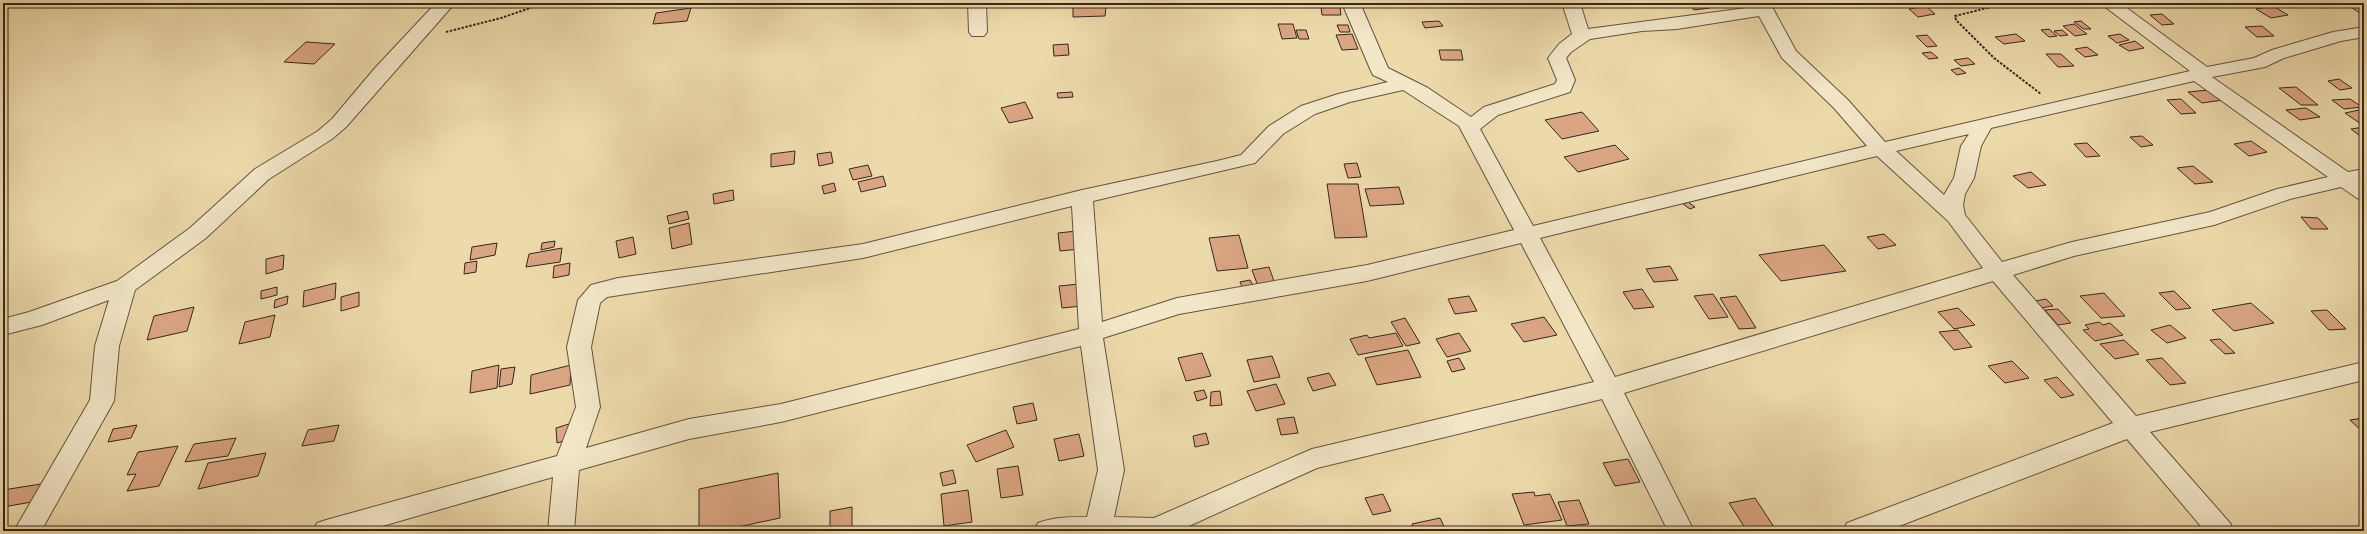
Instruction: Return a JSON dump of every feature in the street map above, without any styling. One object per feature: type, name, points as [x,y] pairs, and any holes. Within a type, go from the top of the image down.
[{"type":"street","points":[[3,327],[34,319],[125,286],[198,232],[262,174],[326,135],[340,123],[382,72],[411,43],[446,3]]},
{"type":"street","points":[[977,3],[978,32]]},
{"type":"street","points":[[1351,3],[1380,71],[1439,103],[1467,124],[1609,388],[1682,531]]},
{"type":"street","points":[[1571,3],[1580,36]]},
{"type":"street","points":[[2109,3],[2200,74],[2358,183]]},
{"type":"street","points":[[1469,128],[1491,111],[1563,88],[1566,80],[1557,58],[1565,48],[1580,36],[1642,26],[1677,24],[1764,6],[1788,54],[1820,86],[1841,104],[1880,148],[1955,216],[1997,271],[2221,531]]},
{"type":"street","points":[[326,531],[690,429],[781,413],[1060,344],[1177,306],[1366,273],[1526,236],[1880,148],[2058,106],[2200,74],[2259,63],[2278,54],[2339,36],[2364,32]]},
{"type":"street","points":[[561,531],[567,464],[588,407],[579,346],[589,300],[599,291],[618,286],[863,251],[1082,197],[1219,167],[1248,159],[1276,130],[1308,110],[1345,98],[1406,84]]},
{"type":"street","points":[[1955,216],[1953,204],[1955,194],[1964,178],[1971,146],[1984,124]]},
{"type":"street","points":[[1047,531],[1066,528],[1156,529],[1312,459],[1609,388],[2072,248],[2214,218],[2284,194],[2358,183]]},
{"type":"street","points":[[1082,197],[1091,334],[1111,470],[1098,529]]},
{"type":"street","points":[[27,531],[102,401],[107,346],[125,286]]},
{"type":"street","points":[[1856,531],[2130,427],[2364,371]]},
{"type":"path","points":[[411,43],[508,16],[546,3]]},
{"type":"path","points":[[2024,3],[1991,7],[1955,16],[1956,20],[2006,68],[2058,106]]},
{"type":"building","points":[[1487,3],[1519,3],[1520,5],[1490,7]]},
{"type":"building","points":[[1688,3],[1705,3],[1710,8],[1694,10]]},
{"type":"building","points":[[2315,3],[2333,3],[2337,6],[2322,8]]},
{"type":"building","points":[[2344,3],[2359,3],[2364,6],[2364,13],[2360,13]]},
{"type":"building","points":[[1926,6],[1935,14],[1918,17],[1909,9]]},
{"type":"building","points":[[2273,6],[2288,15],[2271,18],[2256,9]]},
{"type":"building","points":[[1073,7],[1106,7],[1105,16],[1073,17]]},
{"type":"building","points":[[1321,7],[1340,7],[1341,15],[1322,15]]},
{"type":"building","points":[[691,8],[687,21],[653,24],[656,13]]},
{"type":"building","points":[[2162,14],[2174,24],[2162,25],[2150,15]]},
{"type":"building","points":[[1439,21],[1443,26],[1425,28],[1422,22]]},
{"type":"building","points":[[2081,21],[2091,29],[2084,29],[2074,22]]},
{"type":"building","points":[[1278,24],[1293,24],[1297,38],[1282,39]]},
{"type":"building","points":[[2074,24],[2087,34],[2075,36],[2063,26]]},
{"type":"building","points":[[1337,25],[1348,25],[1350,32],[1340,32]]},
{"type":"building","points":[[2262,26],[2274,36],[2257,37],[2245,27]]},
{"type":"building","points":[[2049,29],[2057,36],[2049,37],[2041,30]]},
{"type":"building","points":[[1296,30],[1306,30],[1309,39],[1299,39]]},
{"type":"building","points":[[2062,30],[2068,35],[2060,36],[2054,31]]},
{"type":"building","points":[[1352,34],[1358,49],[1342,50],[1336,35]]},
{"type":"building","points":[[2016,34],[2025,41],[2004,44],[1995,37]]},
{"type":"building","points":[[2120,34],[2129,40],[2117,43],[2108,36]]},
{"type":"building","points":[[1927,35],[1937,46],[1927,47],[1916,36]]},
{"type":"building","points":[[2135,41],[2144,48],[2129,51],[2119,45]]},
{"type":"building","points":[[306,42],[335,44],[314,64],[284,62]]},
{"type":"building","points":[[1068,44],[1069,55],[1054,56],[1053,45]]},
{"type":"building","points":[[2087,47],[2098,55],[2085,57],[2075,49]]},
{"type":"building","points":[[1439,50],[1461,50],[1463,60],[1441,60]]},
{"type":"building","points":[[1931,52],[1938,58],[1929,59],[1922,53]]},
{"type":"building","points":[[2046,54],[2061,54],[2074,66],[2058,67]]},
{"type":"building","points":[[1968,58],[1975,64],[1961,66],[1954,60]]},
{"type":"building","points":[[1959,68],[1966,73],[1957,75],[1951,70]]},
{"type":"building","points":[[2339,79],[2352,88],[2340,90],[2328,81]]},
{"type":"building","points":[[2296,87],[2318,105],[2301,105],[2279,88]]},
{"type":"building","points":[[2208,90],[2223,100],[2202,103],[2188,92]]},
{"type":"building","points":[[1072,92],[1073,97],[1058,98],[1057,93]]},
{"type":"building","points":[[2181,99],[2196,113],[2181,114],[2167,100]]},
{"type":"building","points":[[2350,99],[2362,107],[2344,109],[2332,100]]},
{"type":"building","points":[[1025,102],[1033,118],[1009,123],[1001,108]]},
{"type":"building","points":[[2306,108],[2320,117],[2300,120],[2286,110]]},
{"type":"building","points":[[2364,109],[2364,123],[2361,124],[2345,113]]},
{"type":"building","points":[[1582,112],[1599,131],[1562,139],[1545,120]]},
{"type":"building","points":[[2364,127],[2364,139],[2351,129]]},
{"type":"building","points":[[2142,136],[2153,145],[2141,147],[2130,137]]},
{"type":"building","points":[[2251,141],[2267,152],[2249,156],[2234,144]]},
{"type":"building","points":[[2087,143],[2100,156],[2086,157],[2074,144]]},
{"type":"building","points":[[1615,145],[1629,159],[1578,172],[1564,157]]},
{"type":"building","points":[[795,151],[794,164],[771,167],[771,154]]},
{"type":"building","points":[[831,152],[833,163],[819,166],[817,154]]},
{"type":"building","points":[[1357,163],[1361,177],[1348,178],[1344,164]]},
{"type":"building","points":[[868,165],[872,176],[853,180],[849,169]]},
{"type":"building","points":[[2193,166],[2213,182],[2195,184],[2177,168]]},
{"type":"building","points":[[2031,172],[2046,185],[2028,188],[2013,176]]},
{"type":"building","points":[[883,176],[886,186],[861,192],[858,182]]},
{"type":"building","points":[[834,183],[836,191],[824,194],[822,186]]},
{"type":"building","points":[[1327,184],[1358,184],[1367,237],[1335,238]]},
{"type":"building","points":[[1399,187],[1404,204],[1370,206],[1365,189]]},
{"type":"building","points":[[733,190],[734,200],[714,204],[713,194]]},
{"type":"building","points":[[1688,202],[1695,207],[1690,209],[1683,204]]},
{"type":"building","points":[[687,211],[689,219],[669,224],[667,216]]},
{"type":"building","points":[[2301,217],[2318,218],[2328,229],[2311,229]]},
{"type":"building","points":[[689,223],[692,244],[672,249],[669,228]]},
{"type":"building","points":[[1077,231],[1080,249],[1060,251],[1058,233]]},
{"type":"building","points":[[1884,234],[1896,245],[1878,249],[1867,237]]},
{"type":"building","points":[[1239,235],[1248,268],[1217,271],[1209,238]]},
{"type":"building","points":[[633,237],[636,254],[619,258],[616,241]]},
{"type":"building","points":[[555,241],[554,247],[541,250],[542,243]]},
{"type":"building","points":[[497,243],[495,255],[470,260],[472,247]]},
{"type":"building","points":[[1824,245],[1846,271],[1781,281],[1759,255]]},
{"type":"building","points":[[562,248],[560,262],[526,267],[529,254]]},
{"type":"building","points":[[284,255],[283,269],[266,274],[266,259]]},
{"type":"building","points":[[477,261],[476,272],[464,274],[465,263]]},
{"type":"building","points":[[570,263],[569,275],[553,278],[554,266]]},
{"type":"building","points":[[1670,266],[1678,280],[1654,282],[1646,269]]},
{"type":"building","points":[[1269,267],[1275,284],[1258,286],[1252,270]]},
{"type":"building","points":[[1250,280],[1255,289],[1244,291],[1240,282]]},
{"type":"building","points":[[336,283],[335,299],[303,307],[304,291]]},
{"type":"building","points":[[1079,284],[1082,306],[1062,308],[1059,286]]},
{"type":"building","points":[[277,287],[277,295],[261,299],[261,291]]},
{"type":"building","points":[[1642,289],[1654,307],[1634,309],[1623,292]]},
{"type":"building","points":[[2174,291],[2191,308],[2176,310],[2159,293]]},
{"type":"building","points":[[359,292],[359,306],[341,311],[341,297]]},
{"type":"building","points":[[2104,293],[2125,316],[2101,318],[2080,296]]},
{"type":"building","points":[[1713,294],[1728,317],[1709,319],[1694,296]]},
{"type":"building","points":[[288,296],[287,304],[274,308],[275,300]]},
{"type":"building","points":[[1469,296],[1477,311],[1455,314],[1448,299]]},
{"type":"building","points":[[1736,296],[1756,328],[1739,329],[1720,298]]},
{"type":"building","points":[[2046,299],[2053,306],[2041,308],[2035,301]]},
{"type":"building","points":[[2251,303],[2274,323],[2234,331],[2212,310]]},
{"type":"building","points":[[194,307],[187,331],[147,340],[154,316]]},
{"type":"building","points":[[1958,308],[1975,325],[1954,329],[1938,312]]},
{"type":"building","points":[[2058,309],[2071,323],[2058,325],[2045,310]]},
{"type":"building","points":[[2327,310],[2346,329],[2329,330],[2311,311]]},
{"type":"building","points":[[275,315],[270,337],[239,344],[245,322]]},
{"type":"building","points":[[1544,317],[1557,335],[1524,342],[1511,324]]},
{"type":"building","points":[[1405,318],[1420,343],[1406,346],[1391,322]]},
{"type":"building","points":[[2099,322],[2103,325],[2110,323],[2123,335],[2095,341],[2083,330],[2089,329],[2085,325]]},
{"type":"building","points":[[2170,325],[2186,338],[2167,343],[2151,330]]},
{"type":"building","points":[[1958,330],[1972,347],[1954,350],[1939,332]]},
{"type":"building","points":[[1396,333],[1403,346],[1358,355],[1350,339],[1367,335],[1369,338]]},
{"type":"building","points":[[1459,333],[1471,351],[1447,357],[1436,339]]},
{"type":"building","points":[[2220,339],[2235,353],[2225,354],[2210,340]]},
{"type":"building","points":[[2124,340],[2139,354],[2115,359],[2100,344]]},
{"type":"building","points":[[1408,350],[1421,377],[1377,385],[1365,358]]},
{"type":"building","points":[[1202,353],[1211,376],[1186,381],[1178,358]]},
{"type":"building","points":[[1272,356],[1280,377],[1254,382],[1247,360]]},
{"type":"building","points":[[1459,358],[1465,369],[1452,372],[1447,361]]},
{"type":"building","points":[[2162,358],[2186,383],[2170,385],[2146,360]]},
{"type":"building","points":[[2012,361],[2029,378],[2005,383],[1988,366]]},
{"type":"building","points":[[499,365],[497,388],[470,393],[472,371]]},
{"type":"building","points":[[571,365],[570,385],[530,394],[531,375]]},
{"type":"building","points":[[515,367],[512,384],[499,387],[501,369]]},
{"type":"building","points":[[1329,373],[1336,385],[1313,391],[1307,378]]},
{"type":"building","points":[[2057,377],[2074,395],[2061,398],[2044,380]]},
{"type":"building","points":[[1276,384],[1285,404],[1256,411],[1247,391]]},
{"type":"building","points":[[1204,390],[1207,398],[1197,401],[1194,392]]},
{"type":"building","points":[[1220,391],[1222,405],[1210,406],[1211,392]]},
{"type":"building","points":[[1033,403],[1037,420],[1017,424],[1013,407]]},
{"type":"building","points":[[1294,417],[1298,433],[1281,435],[1277,419]]},
{"type":"building","points":[[2364,418],[2364,433],[2350,420]]},
{"type":"building","points":[[575,422],[576,437],[557,443],[556,428]]},
{"type":"building","points":[[137,425],[131,438],[108,442],[113,429]]},
{"type":"building","points":[[339,425],[334,441],[302,446],[308,430]]},
{"type":"building","points":[[1006,430],[1014,447],[976,462],[967,445]]},
{"type":"building","points":[[1206,433],[1209,444],[1195,447],[1193,436]]},
{"type":"building","points":[[1079,434],[1084,456],[1059,461],[1054,439]]},
{"type":"building","points":[[236,438],[228,456],[185,462],[194,444]]},
{"type":"building","points":[[178,446],[159,486],[127,491],[136,474],[127,475],[138,452]]},
{"type":"building","points":[[266,453],[258,476],[198,489],[208,463]]},
{"type":"building","points":[[1628,459],[1640,482],[1615,486],[1603,463]]},
{"type":"building","points":[[1018,466],[1023,495],[1001,498],[997,469]]},
{"type":"building","points":[[953,470],[956,483],[943,486],[940,473]]},
{"type":"building","points":[[778,473],[780,518],[719,531],[699,531],[699,489]]},
{"type":"building","points":[[41,484],[32,502],[3,507],[3,490]]},
{"type":"building","points":[[968,490],[972,522],[944,526],[941,494]]},
{"type":"building","points":[[1534,492],[1535,496],[1550,494],[1562,520],[1524,525],[1512,494]]},
{"type":"building","points":[[1383,494],[1391,511],[1373,515],[1365,498]]},
{"type":"building","points":[[1755,498],[1774,527],[1747,531],[1729,503]]},
{"type":"building","points":[[1579,500],[1589,524],[1567,526],[1558,502]]},
{"type":"building","points":[[852,507],[852,531],[830,531],[830,511]]},
{"type":"building","points":[[1440,518],[1446,531],[1415,531],[1412,524]]}]
